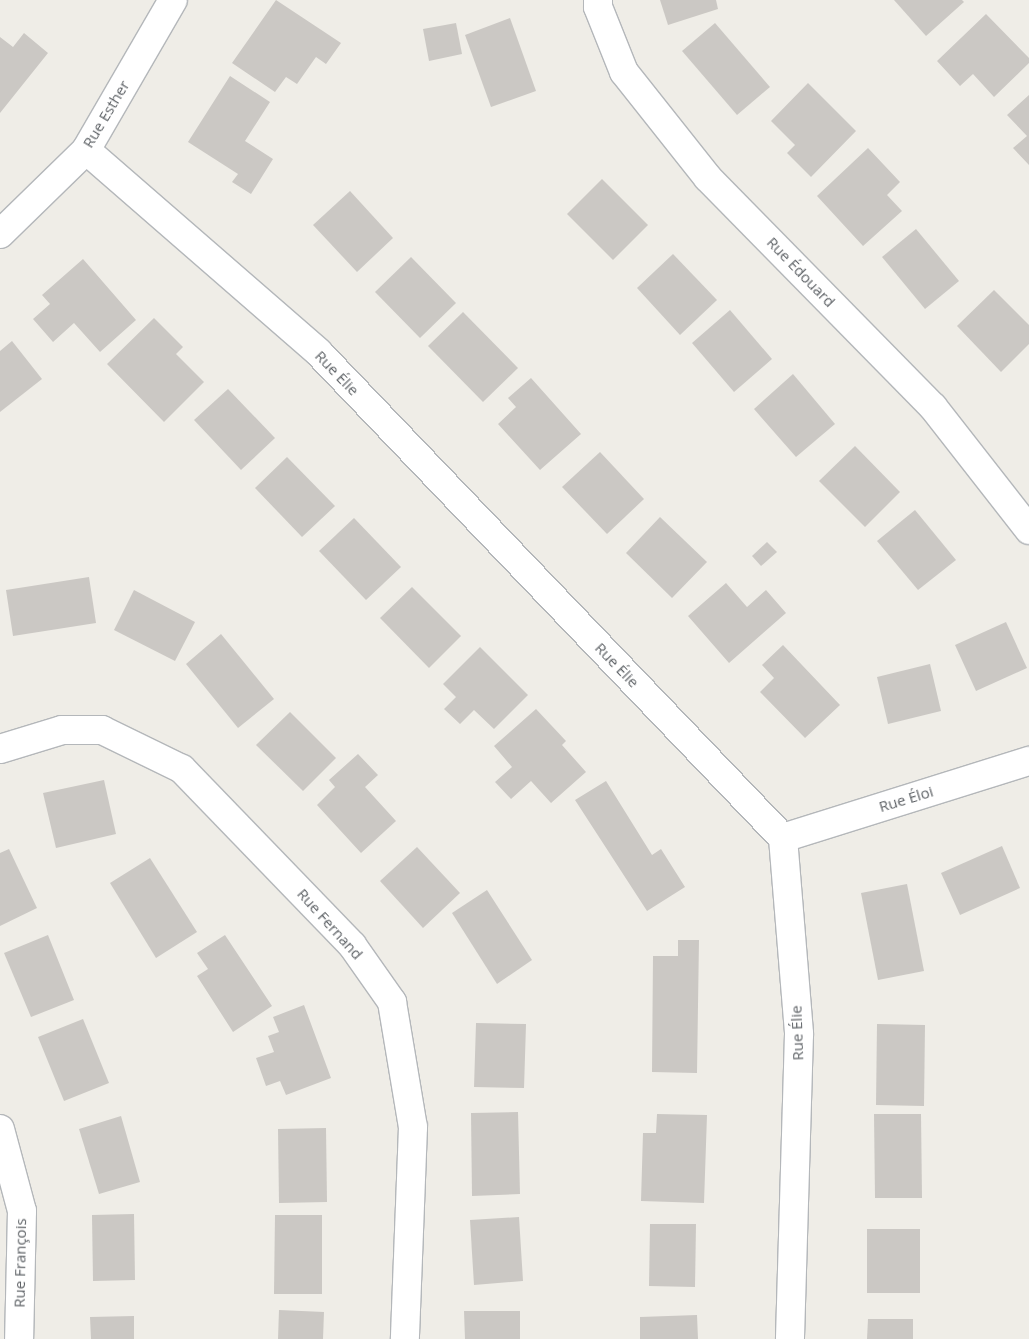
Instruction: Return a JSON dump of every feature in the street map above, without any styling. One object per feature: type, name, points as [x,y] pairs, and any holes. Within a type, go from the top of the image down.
[{"type":"street","name":"Rue Esther","points":[[0,234],[86,150],[174,0]]},
{"type":"street","name":"Rue Édouard","points":[[598,0],[598,7],[624,72],[708,178],[933,407],[1029,530]]},
{"type":"street","name":"Rue Élie","points":[[86,150],[318,352],[783,838],[799,1034],[790,1339]]},
{"type":"street","name":"Rue Fernand","points":[[0,749],[62,730],[102,730],[182,769],[352,944],[364,961],[392,1002],[413,1127],[405,1339]]},
{"type":"street","name":"Rue Éloi","points":[[783,838],[1029,761]]},
{"type":"street","name":"Rue François","points":[[0,1129],[22,1211],[19,1339]]},
{"type":"building","points":[[276,0],[341,43],[326,64],[316,57],[297,84],[286,77],[275,92],[232,63]]},
{"type":"building","points":[[660,0],[716,0],[718,9],[668,25]]},
{"type":"building","points":[[894,0],[962,0],[964,2],[926,36]]},
{"type":"building","points":[[986,14],[1029,58],[1029,63],[994,97],[973,74],[960,86],[937,61]]},
{"type":"building","points":[[510,18],[536,91],[491,107],[465,35]]},
{"type":"building","points":[[456,23],[462,54],[429,61],[423,29]]},
{"type":"building","points":[[715,23],[770,87],[737,115],[682,51]]},
{"type":"building","points":[[24,33],[48,53],[0,113],[0,37],[13,47]]},
{"type":"building","points":[[230,76],[270,102],[245,141],[273,159],[251,194],[232,182],[238,174],[188,142]]},
{"type":"building","points":[[808,83],[856,131],[811,177],[787,153],[795,145],[771,121]]},
{"type":"building","points":[[1029,95],[1029,165],[1013,148],[1027,136],[1007,115]]},
{"type":"building","points":[[868,148],[900,182],[887,195],[902,211],[863,246],[817,196]]},
{"type":"building","points":[[602,179],[648,225],[613,260],[567,214]]},
{"type":"building","points":[[350,191],[393,238],[357,272],[313,225]]},
{"type":"building","points":[[916,229],[959,281],[925,309],[882,257]]},
{"type":"building","points":[[673,254],[717,300],[680,335],[637,288]]},
{"type":"building","points":[[411,257],[456,303],[420,338],[375,292]]},
{"type":"building","points":[[83,259],[136,320],[100,352],[74,323],[53,342],[33,319],[50,304],[42,295]]},
{"type":"building","points":[[994,290],[1029,325],[1029,344],[1001,372],[957,326]]},
{"type":"building","points":[[730,310],[772,359],[734,392],[692,343]]},
{"type":"building","points":[[463,312],[518,368],[483,402],[428,346]]},
{"type":"building","points":[[154,318],[183,347],[176,354],[204,382],[164,422],[107,364]]},
{"type":"building","points":[[12,341],[42,379],[0,412],[0,351]]},
{"type":"building","points":[[793,374],[835,424],[796,457],[754,409]]},
{"type":"building","points":[[531,378],[581,434],[540,470],[498,424],[516,407],[508,398]]},
{"type":"building","points":[[228,389],[275,438],[241,470],[194,420]]},
{"type":"building","points":[[855,446],[900,492],[865,527],[819,481]]},
{"type":"building","points":[[600,452],[644,499],[607,534],[562,487]]},
{"type":"building","points":[[287,457],[335,506],[302,537],[255,488]]},
{"type":"building","points":[[915,510],[956,560],[918,590],[877,541]]},
{"type":"building","points":[[660,517],[707,562],[672,598],[626,553]]},
{"type":"building","points":[[354,518],[401,567],[366,600],[319,551]]},
{"type":"building","points":[[767,542],[777,552],[761,566],[752,556]]},
{"type":"building","points":[[89,577],[96,623],[13,636],[6,590]]},
{"type":"building","points":[[726,583],[747,607],[766,590],[786,613],[729,663],[688,616]]},
{"type":"building","points":[[412,587],[461,636],[429,668],[380,618]]},
{"type":"building","points":[[134,590],[195,622],[175,661],[114,630]]},
{"type":"building","points":[[1006,622],[1027,668],[976,691],[955,645]]},
{"type":"building","points":[[221,634],[274,699],[238,728],[186,664]]},
{"type":"building","points":[[783,645],[840,705],[805,738],[760,692],[774,678],[762,665]]},
{"type":"building","points":[[480,647],[528,695],[494,729],[474,710],[460,724],[444,709],[456,697],[443,684]]},
{"type":"building","points":[[930,664],[941,711],[888,724],[877,677]]},
{"type":"building","points":[[536,709],[566,741],[562,745],[586,772],[551,803],[531,781],[511,799],[495,782],[512,767],[494,746]]},
{"type":"building","points":[[290,712],[336,758],[303,791],[256,745]]},
{"type":"building","points":[[358,754],[378,775],[365,787],[396,821],[361,853],[317,805],[335,787],[329,780]]},
{"type":"building","points":[[104,780],[116,834],[56,848],[43,793]]},
{"type":"building","points":[[606,781],[652,855],[661,849],[685,887],[647,911],[575,800]]},
{"type":"building","points":[[1002,846],[1020,888],[960,915],[941,873]]},
{"type":"building","points":[[417,847],[460,893],[423,928],[380,881]]},
{"type":"building","points":[[9,849],[37,908],[0,926],[0,853]]},
{"type":"building","points":[[150,858],[197,932],[156,958],[110,883]]},
{"type":"building","points":[[907,884],[924,971],[878,980],[861,893]]},
{"type":"building","points":[[487,890],[532,960],[497,984],[452,913]]},
{"type":"building","points":[[48,935],[74,1000],[31,1017],[4,953]]},
{"type":"building","points":[[225,935],[272,1006],[233,1032],[197,976],[208,969],[197,953]]},
{"type":"building","points":[[678,940],[699,940],[697,1073],[652,1072],[653,956],[678,956]]},
{"type":"building","points":[[304,1005],[331,1078],[286,1095],[280,1081],[266,1086],[256,1058],[274,1052],[268,1036],[279,1032],[273,1017]]},
{"type":"building","points":[[83,1019],[109,1083],[64,1101],[38,1037]]},
{"type":"building","points":[[476,1023],[526,1024],[524,1088],[474,1087]]},
{"type":"building","points":[[877,1024],[925,1025],[924,1106],[876,1105]]},
{"type":"building","points":[[518,1112],[520,1194],[472,1196],[471,1113]]},
{"type":"building","points":[[657,1114],[707,1115],[704,1203],[641,1201],[643,1133],[656,1133]]},
{"type":"building","points":[[874,1114],[921,1114],[922,1198],[875,1198]]},
{"type":"building","points":[[121,1116],[140,1182],[99,1194],[79,1129]]},
{"type":"building","points":[[326,1128],[327,1202],[279,1203],[278,1129]]},
{"type":"building","points":[[134,1214],[135,1280],[93,1281],[92,1215]]},
{"type":"building","points":[[275,1215],[322,1215],[322,1294],[274,1294]]},
{"type":"building","points":[[519,1217],[523,1281],[474,1285],[470,1220]]},
{"type":"building","points":[[650,1224],[696,1224],[695,1287],[649,1286]]},
{"type":"building","points":[[867,1229],[920,1229],[920,1293],[867,1293]]},
{"type":"building","points":[[279,1310],[324,1312],[323,1339],[278,1339]]},
{"type":"building","points":[[464,1311],[520,1311],[520,1339],[465,1339]]},
{"type":"building","points":[[697,1315],[698,1339],[640,1339],[640,1317]]},
{"type":"building","points":[[134,1316],[134,1339],[91,1339],[90,1317]]},
{"type":"building","points":[[868,1319],[913,1319],[913,1339],[867,1339]]}]
